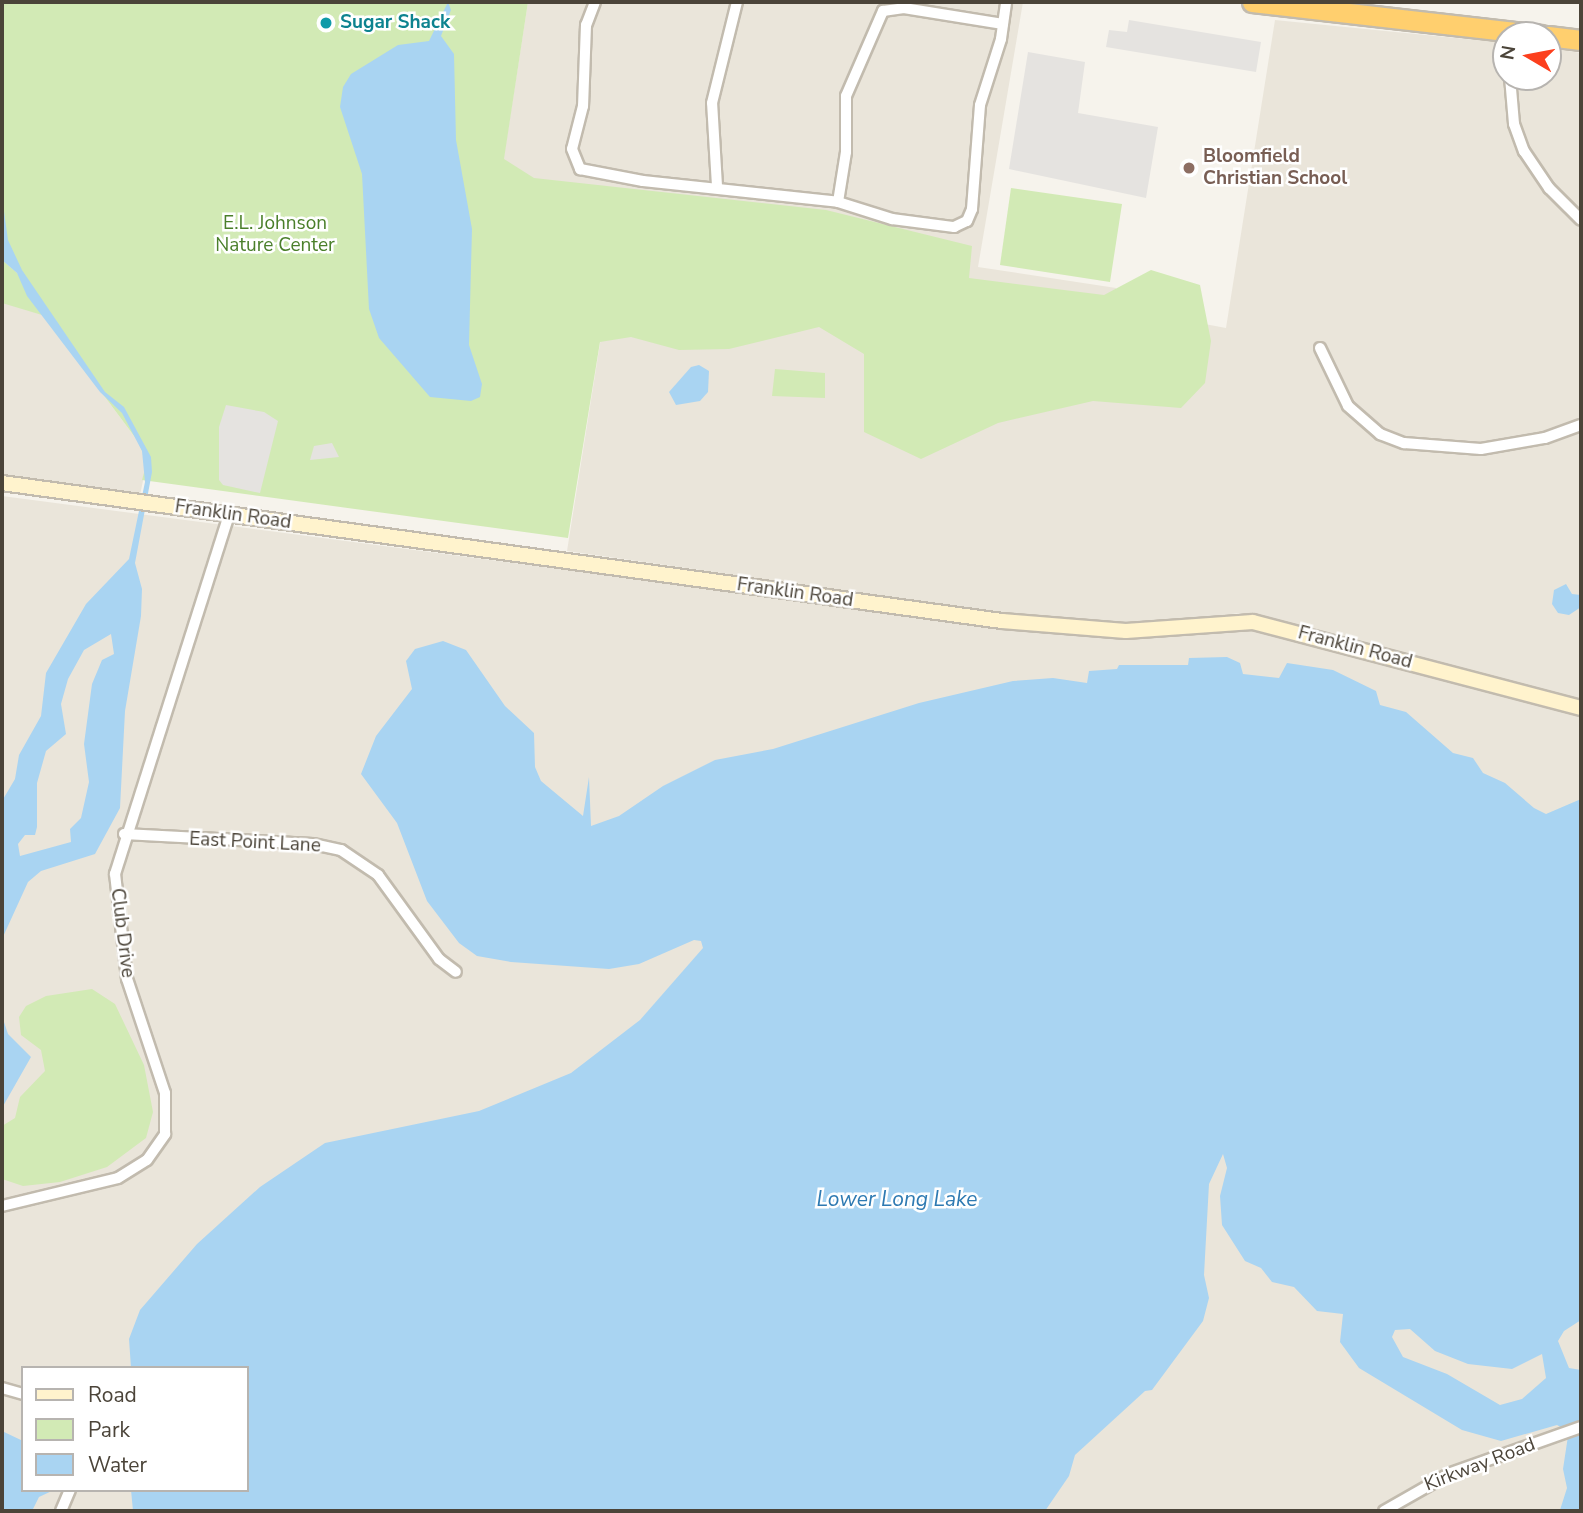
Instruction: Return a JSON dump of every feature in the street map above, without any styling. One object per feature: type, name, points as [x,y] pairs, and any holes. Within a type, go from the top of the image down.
[{"type":"highway","points":[[1252,2],[1344,7],[1492,31]]},
{"type":"highway","points":[[1562,38],[1581,40]]},
{"type":"street","points":[[594,2],[586,25],[583,106],[572,149],[575,163],[594,174],[838,202],[892,219],[954,227],[967,221],[978,166],[979,105],[1003,24],[1006,2]]},
{"type":"street","points":[[716,186],[712,103],[737,2]]},
{"type":"street","points":[[838,202],[846,152],[846,96],[883,11],[904,8],[1003,24]]},
{"type":"street","points":[[1511,91],[1514,124],[1528,159],[1581,220]]},
{"type":"street","points":[[1320,348],[1348,406],[1380,434],[1404,443],[1481,449],[1545,438],[1581,425]]},
{"type":"street","name":"Franklin Road","points":[[2,483],[1002,621],[1126,631],[1230,620],[1253,622],[1581,708]]},
{"type":"street","name":"Club Drive","points":[[3,1205],[118,1178],[147,1160],[165,1134],[165,1093],[130,994],[120,934],[115,874],[124,834],[229,514]]},
{"type":"street","name":"East Point Lane","points":[[124,834],[313,844],[341,850],[378,875],[439,959],[456,972]]},
{"type":"street","points":[[2,1388],[21,1393]]},
{"type":"street","name":"Kirkway Road","points":[[1384,1511],[1437,1479],[1581,1427]]},
{"type":"street","points":[[61,1511],[69,1492]]},
{"type":"shaded area","points":[[528,2],[1023,2],[978,267],[1116,288],[1114,307],[1226,328],[1275,20],[1492,42],[1492,91],[1562,91],[1562,50],[1581,53],[1581,701],[1240,613],[1152,623],[1041,619],[567,551],[623,199],[500,181]]},
{"type":"shaded area","points":[[1129,20],[1261,42],[1256,72],[1106,47],[1109,30],[1127,32]]},
{"type":"shaded area","points":[[1028,52],[1085,62],[1078,113],[1158,127],[1146,198],[1009,169]]},
{"type":"shaded area","points":[[2,245],[67,346],[137,440],[147,462],[140,495],[2,476]]},
{"type":"shaded area","points":[[226,405],[264,412],[278,421],[260,493],[223,485],[219,480],[219,427]]},
{"type":"shaded area","points":[[332,443],[339,457],[310,460],[314,446]]},
{"type":"shaded area","name":"Lower Long Lake","points":[[2,496],[986,625],[1254,627],[1581,714],[1581,1511],[575,1511],[974,1299],[247,1366],[21,1366],[21,1492],[210,1492],[207,1511],[2,1511]]},
{"type":"green space","name":"E.L. Johnson Nature Center","points":[[2,2],[528,2],[504,159],[534,178],[826,210],[972,246],[969,278],[1104,295],[1151,270],[1200,285],[1211,341],[1205,383],[1181,408],[1093,401],[998,423],[921,459],[864,432],[864,354],[819,327],[729,349],[679,350],[631,337],[600,342],[568,538],[142,480],[147,462],[137,440],[67,346],[2,245]]},
{"type":"green space","points":[[1011,188],[1122,204],[1110,282],[1000,265]]},
{"type":"green space","points":[[2,260],[17,273],[42,315],[2,303]]},
{"type":"green space","points":[[775,369],[825,373],[825,398],[772,396]]},
{"type":"green space","points":[[92,989],[115,1004],[144,1065],[153,1112],[146,1138],[107,1167],[60,1182],[23,1186],[2,1179],[2,1126],[15,1118],[20,1097],[45,1071],[41,1050],[21,1035],[19,1017],[26,1006],[46,996]]},
{"type":"water","points":[[448,2],[451,10],[441,36],[454,54],[456,140],[472,229],[469,345],[482,384],[480,397],[471,401],[430,397],[379,338],[369,309],[362,174],[340,107],[343,87],[351,74],[398,45],[429,41]]},
{"type":"water","points":[[2,197],[8,240],[22,270],[105,392],[124,407],[151,457],[152,472],[135,563],[142,589],[141,616],[125,711],[120,808],[95,854],[41,871],[28,882],[2,939],[2,801],[15,779],[19,755],[41,716],[46,673],[86,604],[129,559],[145,482],[142,451],[122,413],[100,392],[27,296],[17,273],[2,260]],"holes":[[[111,634],[114,654],[102,660],[92,684],[84,744],[89,782],[81,818],[70,829],[71,842],[20,856],[18,844],[25,835],[35,835],[37,827],[37,783],[46,751],[66,734],[61,704],[68,679],[84,650]]]},
{"type":"water","points":[[699,365],[709,371],[708,392],[700,401],[676,405],[669,392],[691,367]]},
{"type":"water","points":[[1566,584],[1572,594],[1581,595],[1581,607],[1569,615],[1558,613],[1552,604],[1554,590]]},
{"type":"water","name":"Lower Long Lake","points":[[443,641],[466,650],[505,706],[534,733],[535,767],[541,781],[583,816],[589,777],[591,826],[619,816],[663,786],[715,760],[773,749],[919,703],[1013,681],[1053,678],[1087,683],[1089,671],[1117,669],[1119,665],[1188,665],[1189,658],[1227,657],[1240,663],[1243,674],[1279,678],[1287,663],[1333,670],[1376,691],[1380,705],[1406,712],[1453,753],[1473,758],[1483,773],[1505,783],[1534,808],[1546,814],[1581,799],[1581,1320],[1564,1331],[1558,1341],[1569,1368],[1581,1370],[1581,1511],[1560,1510],[1567,1488],[1563,1469],[1568,1436],[1564,1429],[1557,1425],[1501,1441],[1462,1430],[1359,1368],[1340,1342],[1343,1314],[1317,1311],[1294,1287],[1272,1282],[1261,1268],[1245,1261],[1222,1225],[1220,1196],[1227,1168],[1223,1154],[1209,1184],[1204,1275],[1209,1298],[1203,1321],[1152,1390],[1145,1391],[1075,1455],[1069,1476],[1045,1511],[133,1511],[131,1492],[248,1492],[248,1366],[131,1366],[129,1339],[140,1310],[197,1244],[260,1187],[325,1143],[479,1111],[571,1073],[640,1020],[703,948],[701,941],[694,940],[639,964],[609,969],[511,962],[477,956],[459,943],[427,901],[397,823],[361,774],[376,736],[412,689],[406,661],[415,649]],"holes":[[[1410,1329],[1435,1351],[1468,1364],[1512,1369],[1542,1354],[1546,1378],[1522,1399],[1500,1405],[1447,1374],[1403,1357],[1392,1337],[1395,1330]]]},
{"type":"water","points":[[2,1016],[8,1034],[31,1057],[2,1108]]},
{"type":"water","points":[[2,1431],[21,1440],[21,1492],[50,1492],[39,1497],[32,1511],[2,1511]]},
{"type":"place","name":"Sugar Shack","points":[[326,23]]},
{"type":"place","name":"Bloomfield Christian School","points":[[1189,168]]}]
